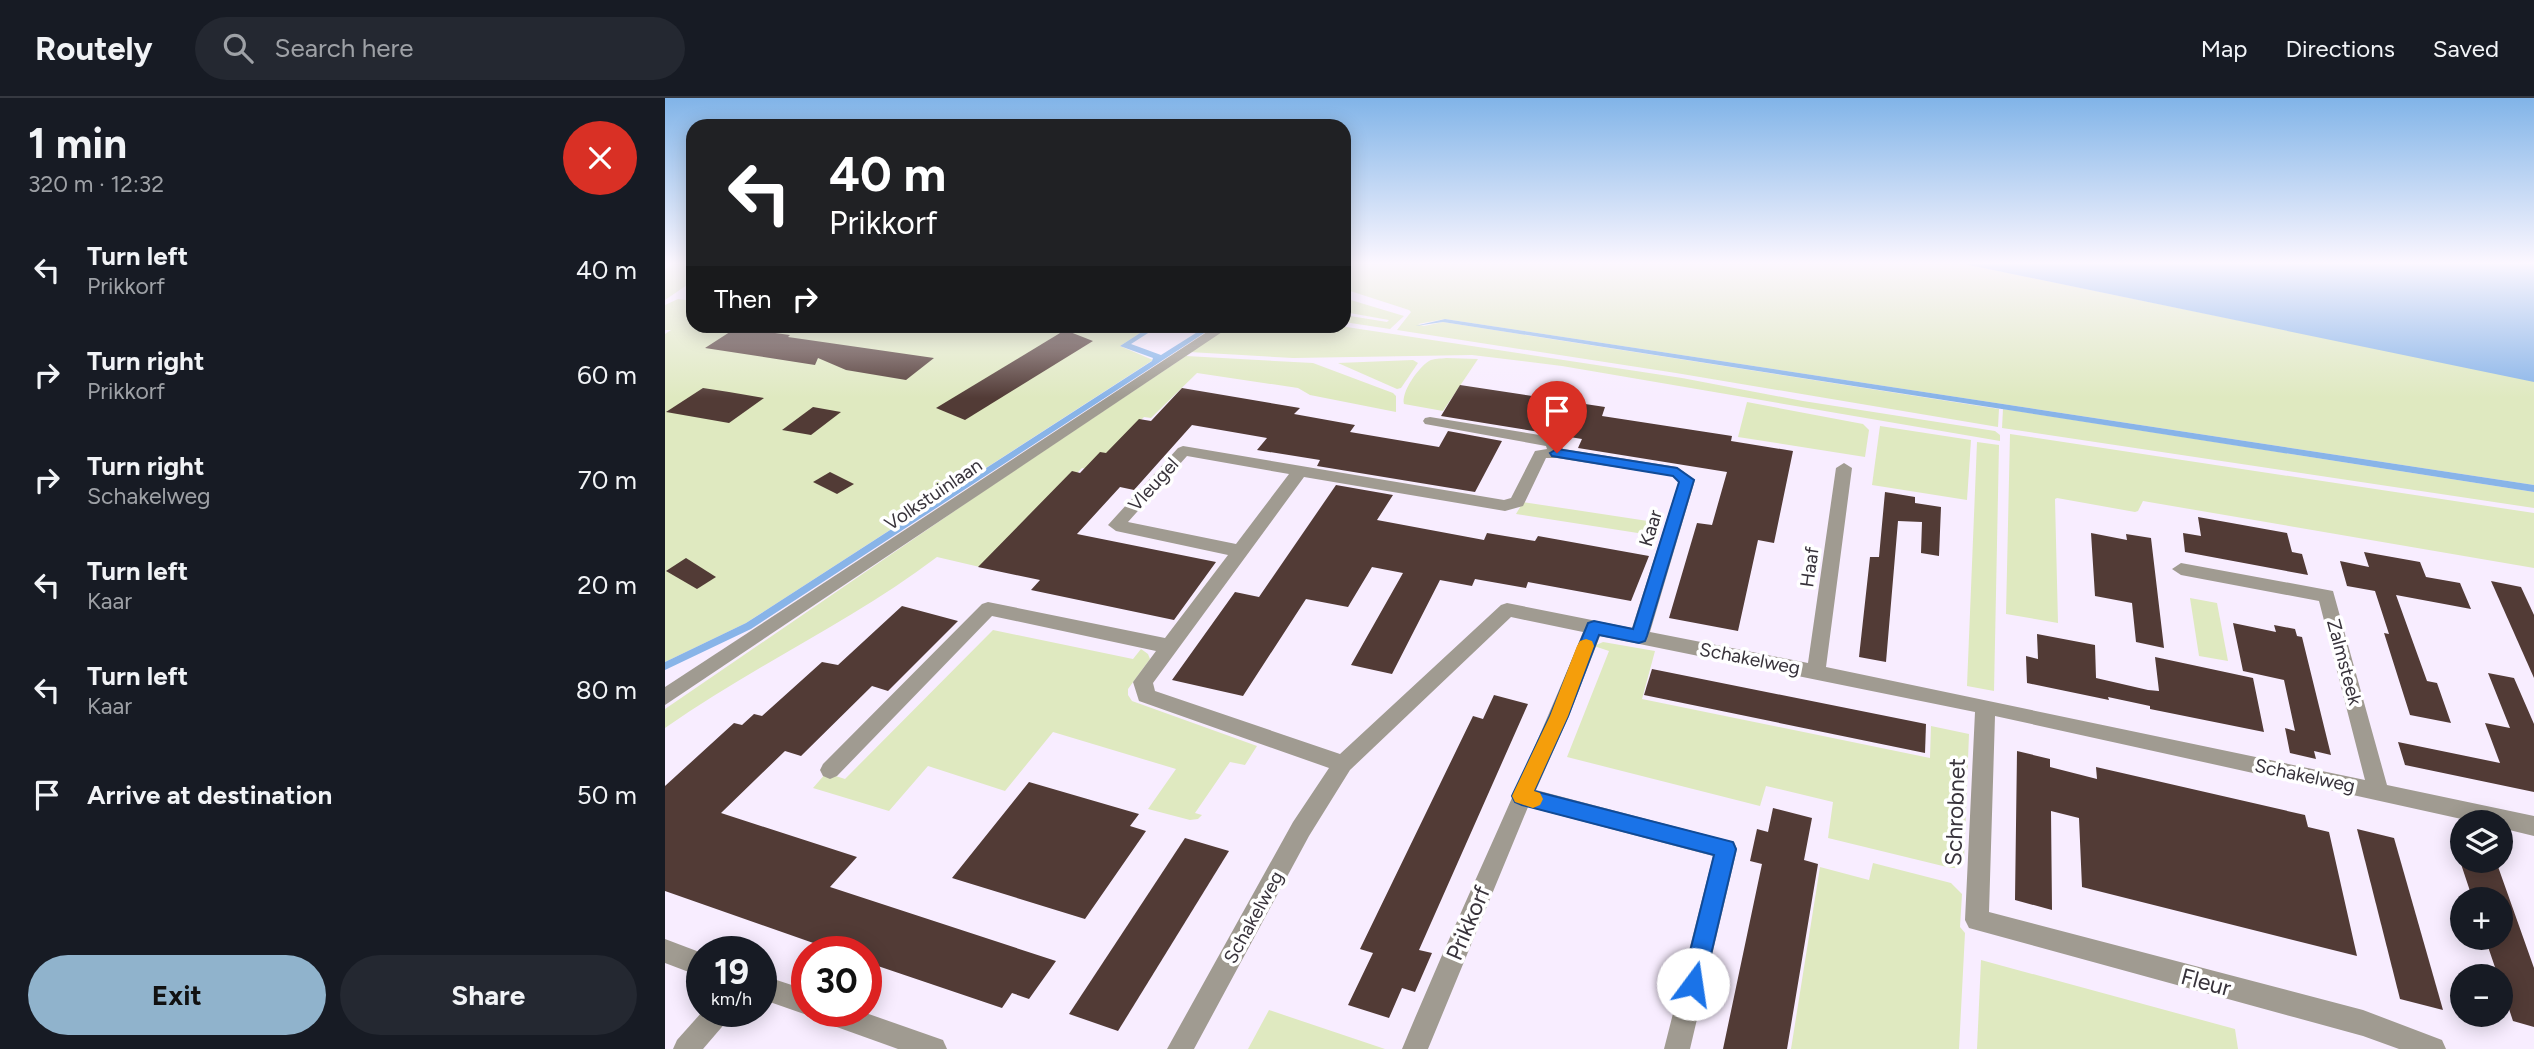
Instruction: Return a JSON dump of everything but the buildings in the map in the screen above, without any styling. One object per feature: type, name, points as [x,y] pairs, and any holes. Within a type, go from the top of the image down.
[{"type":"street","name":"Volkstuinlaan","points":[[665,697],[1213,333]]},
{"type":"street","name":"Kaar","points":[[1430,421],[1552,442],[1557,453],[1677,472],[1687,480],[1639,636]]},
{"type":"street","name":"Vleugel","points":[[1239,551],[1116,525],[1183,451],[1300,471]]},
{"type":"street","points":[[1343,764],[1146,696],[1143,682],[1300,471],[1505,506],[1517,502],[1540,454],[1557,453]]},
{"type":"street","name":"Haaf","points":[[1815,671],[1844,468]]},
{"type":"street","name":"Zalmsteek","points":[[2181,569],[2327,596],[2378,791]]},
{"type":"street","points":[[830,770],[988,610],[1168,646]]},
{"type":"street","name":"Schakelweg","points":[[1180,1049],[1301,829],[1343,764],[1507,610],[1985,706],[2534,826]]},
{"type":"street","name":"Prikkorf","points":[[1415,1049],[1522,796],[1559,716],[1594,627]]},
{"type":"street","name":"Schrobnet","points":[[1977,920],[1985,706]]},
{"type":"street","points":[[1522,796],[1725,849],[1677,1049]]},
{"type":"street","name":"Fleur","points":[[1977,920],[2363,1023],[2433,1049]]},
{"type":"street","points":[[665,951],[686,959]]},
{"type":"street","points":[[686,1049],[705,1027]]},
{"type":"street","points":[[872,1027],[934,1049]]},
{"type":"green space","points":[[665,308],[686,308],[686,333],[1140,333],[1120,346],[1153,360],[746,623],[665,662],[665,334],[671,330],[665,330]]},
{"type":"green space","points":[[1351,308],[1379,308],[1404,316],[1390,329],[1351,323],[1351,316],[1387,322],[1389,320],[1351,313]]},
{"type":"green space","points":[[1404,308],[2180,308],[2534,381],[2534,485],[1445,319],[1418,324],[1424,326],[1443,322],[1999,409],[1998,427],[1397,330],[1411,312]]},
{"type":"green space","points":[[1351,328],[1682,378],[1803,401],[1995,431],[2000,435],[2000,441],[1562,366],[1472,355],[1293,358],[1189,352],[1218,333],[1351,333]]},
{"type":"green space","points":[[1186,356],[1313,363],[1393,393],[1396,396],[1396,412],[1310,395],[1298,388],[1197,373],[1151,418],[1144,417],[1091,470],[1082,468],[984,568],[937,557],[871,602],[665,728],[665,709]]},
{"type":"green space","points":[[1478,359],[1443,411],[1404,404],[1405,393],[1420,369],[1431,360]]},
{"type":"green space","points":[[1413,360],[1418,363],[1401,388],[1397,389],[1338,363]]},
{"type":"green space","points":[[1747,402],[1863,424],[1869,430],[1865,457],[1738,437]]},
{"type":"green space","points":[[2003,409],[2534,492],[2534,508],[2002,428]]},
{"type":"green space","points":[[1880,426],[1971,440],[1967,500],[1872,485]]},
{"type":"green space","points":[[2010,434],[2534,513],[2534,568],[2143,501],[2135,512],[2057,498],[2058,623],[2006,614]]},
{"type":"green space","points":[[1977,442],[1999,445],[1994,691],[1967,686]]},
{"type":"green space","points":[[1523,502],[1661,523],[1657,536],[1516,514]]},
{"type":"green space","points":[[2190,598],[2217,603],[2228,661],[2199,656]]},
{"type":"green space","points":[[993,630],[1133,659],[1141,649],[1150,659],[1128,689],[1132,701],[1257,746],[1245,765],[1230,762],[1195,813],[1202,815],[1198,819],[1190,820],[1148,809],[1176,769],[1053,732],[1005,791],[928,766],[889,811],[813,788],[826,773],[845,779]]},
{"type":"green space","points":[[1603,642],[1655,651],[1642,699],[1930,758],[1931,726],[1969,734],[1964,861],[1960,868],[1828,838],[1833,802],[1766,786],[1760,806],[1567,757],[1609,651],[1594,646]]},
{"type":"green space","points":[[1873,863],[1951,883],[1962,894],[1960,927],[1965,933],[1959,1049],[1791,1049],[1820,867],[1869,880]]},
{"type":"green space","points":[[1981,960],[2235,1029],[2238,1049],[1977,1049]]},
{"type":"green space","points":[[1269,1010],[1385,1049],[1248,1049]]},
{"type":"water","points":[[2178,308],[2534,308],[2534,382]]},
{"type":"water","points":[[1445,319],[2534,485],[2534,492],[1443,322],[1415,326]]},
{"type":"water","points":[[1140,333],[1148,333],[1131,344],[1161,355],[1196,333],[1204,333],[751,629],[665,670],[665,662],[746,623],[1152,361],[1153,358],[1120,346]]},
{"type":"slow traffic","points":[[1533,799],[1522,796],[1559,716],[1586,646]]},
{"type":"route","points":[[1557,453],[1677,472],[1687,480],[1639,636],[1594,627],[1559,716],[1522,796],[1725,849],[1693,984]]}]
